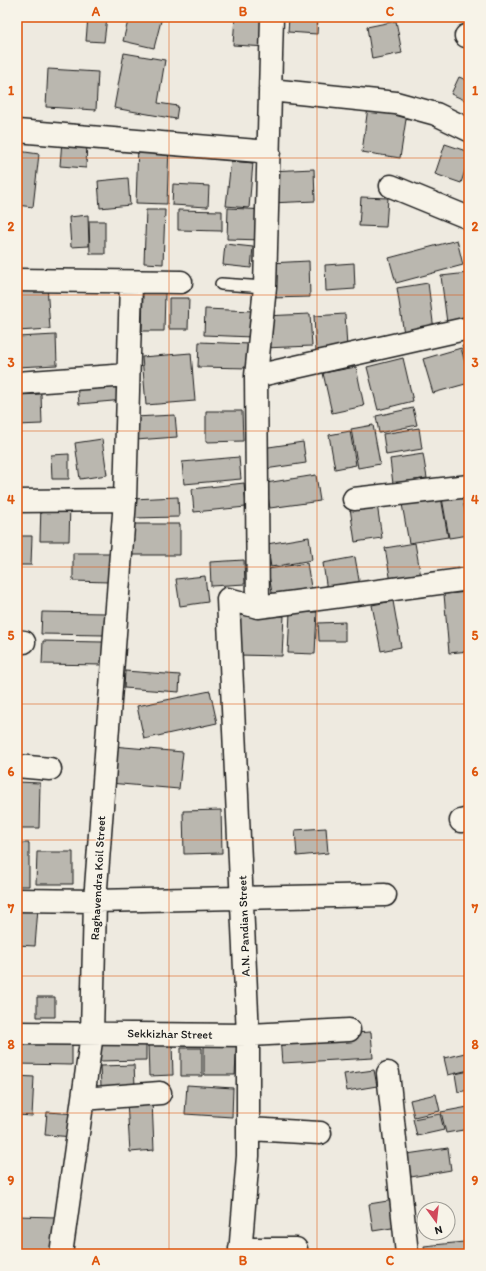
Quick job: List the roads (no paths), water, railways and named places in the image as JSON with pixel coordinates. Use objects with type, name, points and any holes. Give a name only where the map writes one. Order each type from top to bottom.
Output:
[{"type":"street","points":[[272,17],[265,286],[256,376],[258,607],[469,579]]},
{"type":"street","points":[[270,90],[396,103],[436,114],[469,130]]},
{"type":"street","points":[[17,130],[269,152]]},
{"type":"street","points":[[391,186],[469,218]]},
{"type":"street","points":[[17,280],[181,282]]},
{"type":"street","name":"Raghavendra Koil Street","points":[[61,1254],[92,1034],[95,901],[125,500],[131,282]]},
{"type":"street","points":[[256,376],[469,328]]},
{"type":"street","points":[[17,383],[128,375]]},
{"type":"street","points":[[354,499],[469,486]]},
{"type":"street","points":[[17,501],[125,500]]},
{"type":"street","name":"A.N. Pandian Street","points":[[240,1252],[248,1156],[248,1035],[228,599],[258,607]]},
{"type":"street","points":[[17,766],[50,769]]},
{"type":"street","points":[[17,900],[95,901],[385,895]]},
{"type":"street","name":"Sekkizhar Street","points":[[17,1033],[248,1035],[349,1030]]},
{"type":"street","points":[[388,1073],[407,1254]]},
{"type":"street","points":[[83,1099],[160,1093]]},
{"type":"street","points":[[248,1129],[320,1133]]},
{"type":"street","points":[[240,1252],[296,1249]]},
{"type":"lane","points":[[221,284],[265,286]]}]
